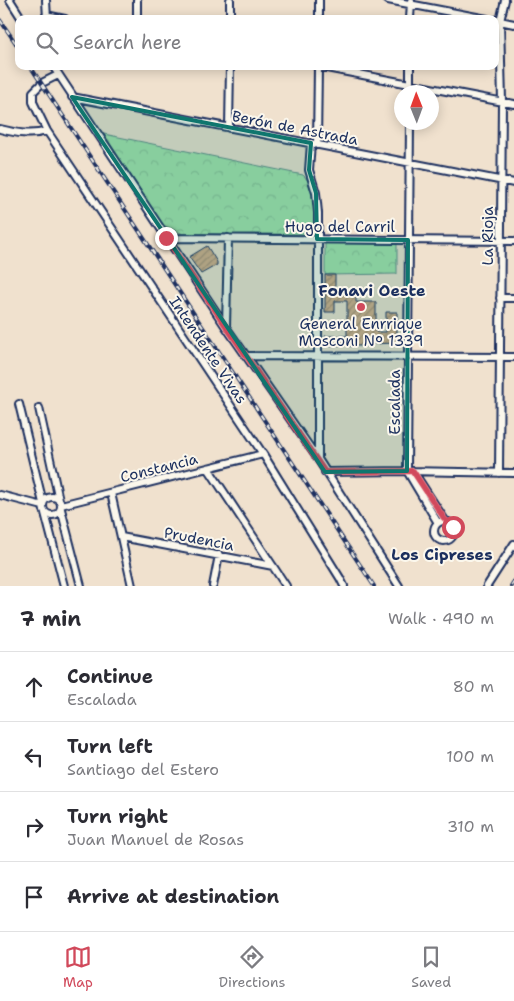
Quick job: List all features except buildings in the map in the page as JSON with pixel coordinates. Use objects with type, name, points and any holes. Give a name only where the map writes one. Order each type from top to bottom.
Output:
[{"type":"street","points":[[10,0],[19,15]]},
{"type":"street","points":[[46,0],[47,15]]},
{"type":"street","points":[[136,15],[137,0]]},
{"type":"street","points":[[230,0],[230,15]]},
{"type":"street","points":[[319,0],[319,15]]},
{"type":"street","points":[[388,0],[411,2],[469,15]]},
{"type":"street","name":"La Rioja","points":[[499,18],[505,0]]},
{"type":"street","points":[[410,15],[411,2]]},
{"type":"street","points":[[499,21],[514,24]]},
{"type":"street","name":"La Rioja","points":[[499,41],[502,101],[499,472]]},
{"type":"street","points":[[55,70],[226,328],[318,459],[398,586]]},
{"type":"street","points":[[229,128],[230,70]]},
{"type":"street","points":[[318,70],[314,144],[309,170],[316,193],[318,459]]},
{"type":"street","points":[[338,70],[514,104]]},
{"type":"street","points":[[410,70],[410,84]]},
{"type":"street","points":[[0,130],[24,134],[37,134],[47,131],[33,102],[33,92],[42,83],[58,75]]},
{"type":"street","name":"Berón de Astrada","points":[[72,97],[514,183]]},
{"type":"street","name":"Escalada","points":[[410,130],[407,357],[410,471]]},
{"type":"street","name":"Intendente Vivas","points":[[47,131],[263,454],[344,586]]},
{"type":"street","name":"Hugo del Carril","points":[[166,238],[514,240]]},
{"type":"street","points":[[226,328],[228,238]]},
{"type":"street","points":[[500,298],[514,298]]},
{"type":"street","points":[[246,356],[514,357]]},
{"type":"street","points":[[19,404],[64,586]]},
{"type":"street","points":[[39,408],[60,505],[81,586]]},
{"type":"street","name":"Constancia","points":[[60,505],[263,454]]},
{"type":"street","points":[[208,468],[286,586]]},
{"type":"street","points":[[410,471],[446,522],[453,527],[452,538],[444,541],[438,540],[434,530],[438,523]]},
{"type":"street","points":[[410,471],[438,523]]},
{"type":"street","points":[[325,472],[514,473]]},
{"type":"street","points":[[111,493],[132,586]]},
{"type":"street","points":[[0,494],[43,504]]},
{"type":"street","points":[[43,504],[50,497],[60,505]]},
{"type":"street","points":[[45,513],[54,515],[60,505]]},
{"type":"street","points":[[438,523],[446,522]]},
{"type":"street","name":"Prudencia","points":[[120,537],[273,566]]},
{"type":"street","points":[[486,586],[514,544]]},
{"type":"street","points":[[213,586],[219,556]]},
{"type":"highlighted area","points":[[72,97],[311,143],[309,170],[316,193],[317,239],[408,240],[407,471],[325,472]]},
{"type":"green space","points":[[104,134],[303,175],[311,185],[315,203],[315,216],[311,234],[183,234],[163,225]]},
{"type":"green space","points":[[325,243],[397,243],[397,274],[325,275]]},
{"type":"railway","points":[[0,20],[15,42]]},
{"type":"railway","points":[[33,70],[374,586]]},
{"type":"railway","points":[[511,586],[514,581]]},
{"type":"place","name":"General Enrrique Mosconi Nº 1339","points":[[361,307]]},
{"type":"district","name":"Fonavi Oeste","points":[[372,290]]},
{"type":"district","name":"Los Cipreses","points":[[442,554]]},
{"type":"route","points":[[166,238],[226,328],[318,459],[325,472],[413,471],[446,522],[453,527]]}]
